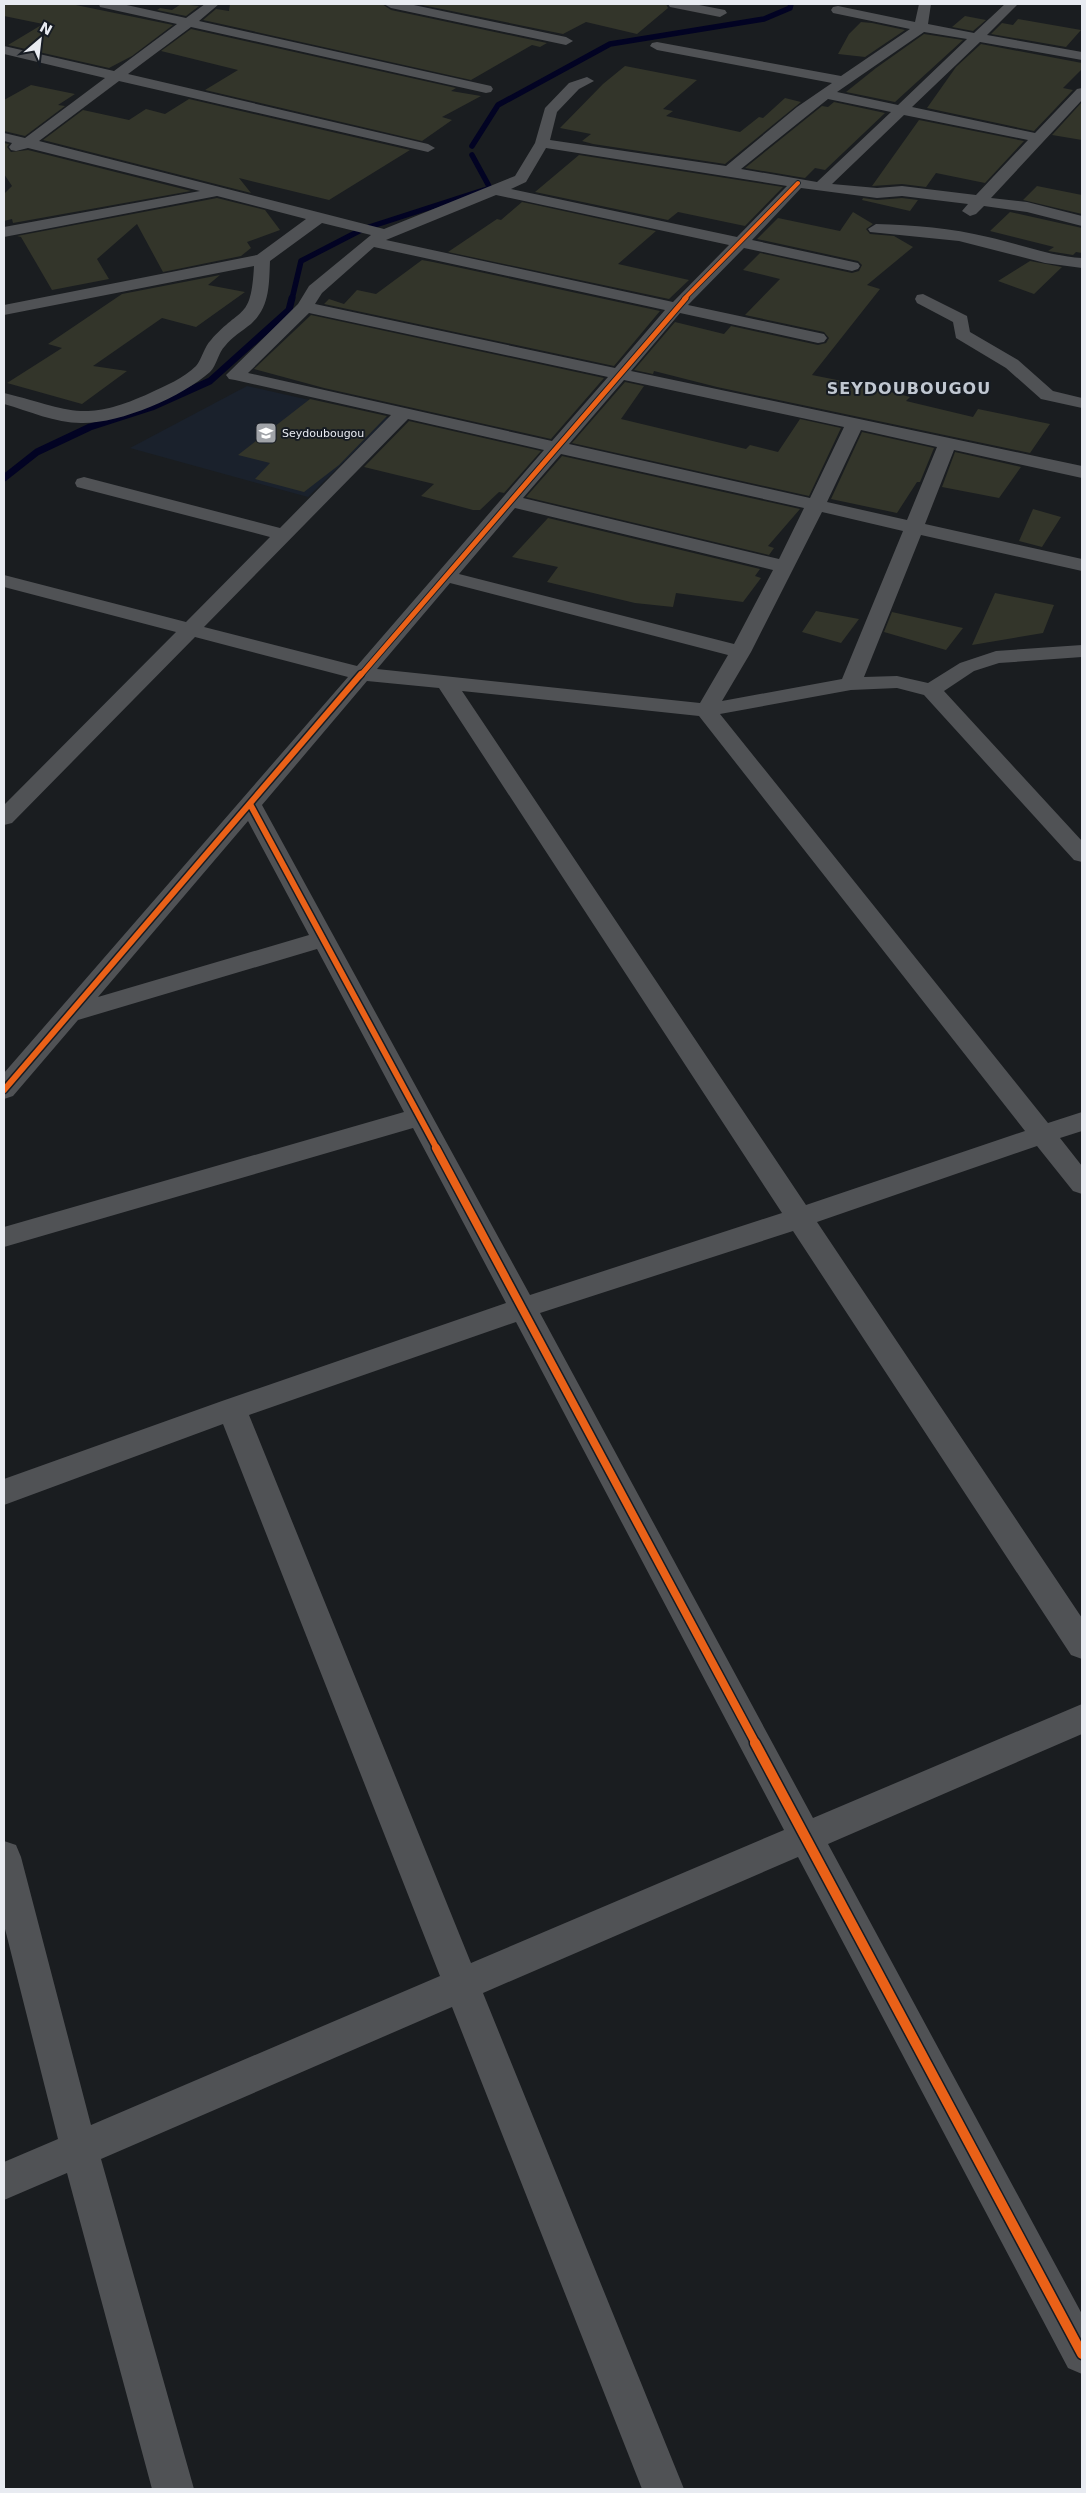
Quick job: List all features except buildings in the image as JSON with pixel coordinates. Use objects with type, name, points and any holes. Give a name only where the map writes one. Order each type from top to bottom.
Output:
[{"type":"street","points":[[105,4],[486,89]]},
{"type":"street","points":[[4,152],[27,143],[213,4]]},
{"type":"street","points":[[391,4],[566,41]]},
{"type":"street","points":[[675,4],[720,12]]},
{"type":"street","points":[[729,171],[802,110],[920,28],[925,4]]},
{"type":"street","points":[[820,187],[1012,4]]},
{"type":"street","points":[[838,10],[920,28],[1082,56]]},
{"type":"street","points":[[657,46],[844,81]]},
{"type":"street","points":[[4,50],[428,148]]},
{"type":"street","points":[[587,81],[574,86],[554,105],[548,114],[542,143],[521,179],[378,238],[315,290],[305,307],[235,375],[1082,565]]},
{"type":"street","points":[[948,234],[1082,92]]},
{"type":"street","points":[[825,94],[1039,138]]},
{"type":"street","points":[[4,137],[319,217],[378,238],[676,308],[818,338]]},
{"type":"street","points":[[542,143],[729,171],[820,187],[877,193],[902,191],[980,201],[1028,208],[1082,220]]},
{"type":"street","points":[[5,1086],[676,308],[798,183]]},
{"type":"street","points":[[496,190],[852,266]]},
{"type":"street","points":[[4,232],[220,192]]},
{"type":"street","points":[[4,310],[262,260],[319,217]]},
{"type":"street","points":[[876,229],[948,234],[986,241],[1038,256],[1082,263]]},
{"type":"street","points":[[4,398],[62,415],[83,418],[116,411],[174,389],[205,366],[209,352],[219,339],[251,313],[258,302],[262,260]]},
{"type":"street","points":[[923,299],[961,320],[962,334],[1012,364],[1047,395],[1082,403]]},
{"type":"street","points":[[305,307],[1082,472]]},
{"type":"street","points":[[4,818],[404,413]]},
{"type":"street","points":[[706,710],[742,652],[786,567],[855,424]]},
{"type":"street","points":[[851,684],[912,527],[948,443]]},
{"type":"street","points":[[84,483],[284,535]]},
{"type":"street","points":[[510,502],[786,567]]},
{"type":"street","points":[[445,576],[742,652]]},
{"type":"street","points":[[4,581],[362,674],[706,710],[851,684],[897,682],[931,690],[1082,855]]},
{"type":"street","points":[[931,690],[967,668],[996,657],[1082,651]]},
{"type":"street","points":[[446,683],[1082,1645]]},
{"type":"street","points":[[706,710],[1082,1184]]},
{"type":"street","points":[[250,804],[523,1308],[1082,2354]]},
{"type":"street","points":[[69,1014],[323,939]]},
{"type":"street","points":[[4,1237],[420,1117]]},
{"type":"street","points":[[4,1492],[232,1409],[523,1308],[800,1218],[1082,1120]]},
{"type":"street","points":[[232,1409],[663,2489]]},
{"type":"street","points":[[4,2181],[1082,1719]]},
{"type":"street","points":[[4,1857],[79,2149],[173,2489]]},
{"type":"shaded area","name":"Seydoubougou","points":[[247,386],[389,418],[308,497],[130,448]]},
{"type":"waterway","points":[[472,146],[498,105],[610,44],[764,19],[790,8],[791,4]]},
{"type":"waterway","points":[[292,299],[301,261],[363,229],[490,188],[472,155]]},
{"type":"waterway","points":[[4,478],[37,452],[90,427],[152,407],[210,381],[289,310],[292,298]]},
{"type":"cycle path","points":[[4,1090],[676,308],[798,183]]},
{"type":"cycle path","points":[[250,804],[523,1308],[1082,2354]]},
{"type":"place","name":"Seydoubougou","points":[[266,433]]},
{"type":"district","name":"SEYDOUBOUGOU","points":[[909,388]]}]
